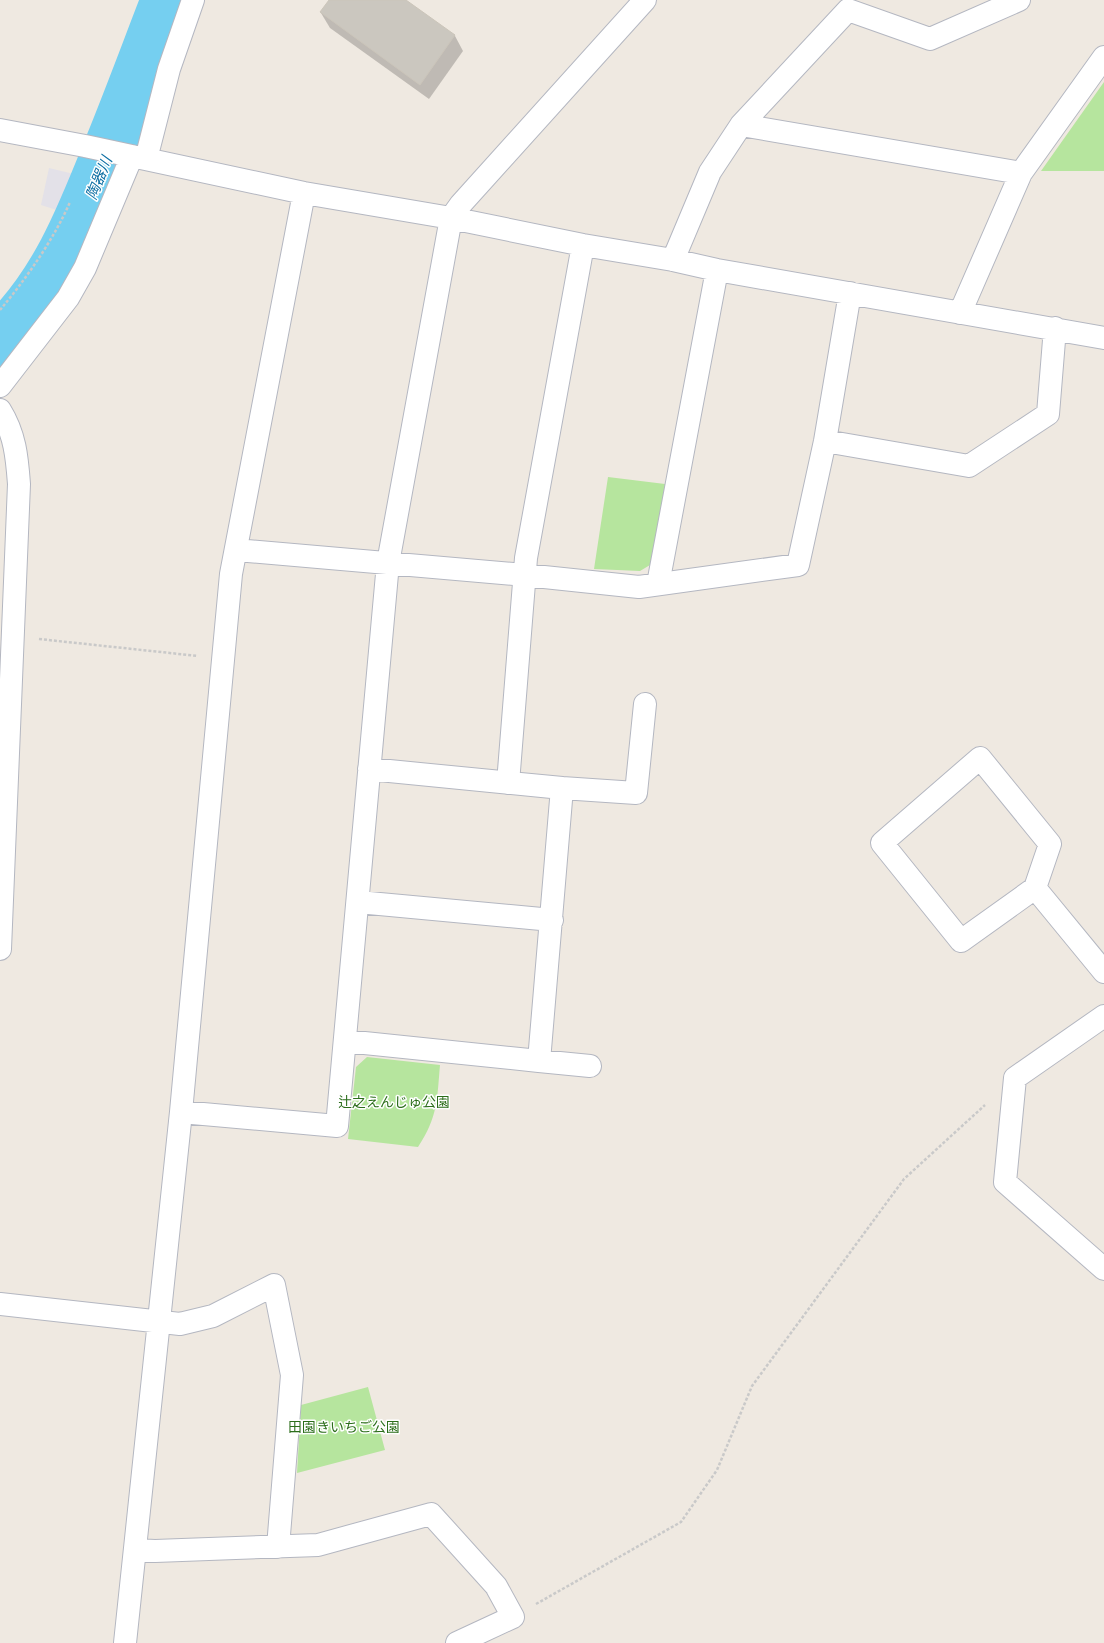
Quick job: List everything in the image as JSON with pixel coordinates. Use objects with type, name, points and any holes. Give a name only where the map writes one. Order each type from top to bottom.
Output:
[{"type":"street","points":[[0,386],[68,298],[86,268],[169,69],[193,0]]},
{"type":"street","points":[[181,1112],[337,1126],[388,563],[451,218],[461,204],[645,0]]},
{"type":"street","points":[[673,260],[710,172],[741,124],[848,10],[930,39],[1019,0]]},
{"type":"street","points":[[960,313],[1021,173],[1104,57]]},
{"type":"street","points":[[741,124],[1021,173]]},
{"type":"street","points":[[0,130],[134,156],[304,193],[451,218],[582,245],[673,260],[717,270],[960,313],[1055,328],[1104,338]]},
{"type":"street","points":[[125,1643],[181,1112],[231,582],[304,193]]},
{"type":"street","points":[[508,783],[526,558],[582,245]]},
{"type":"street","points":[[658,584],[717,270]]},
{"type":"street","points":[[236,550],[524,575],[639,587],[798,565],[825,441],[850,293]]},
{"type":"street","points":[[825,441],[969,466],[1048,414],[1055,328]]},
{"type":"street","points":[[0,410],[4,416],[16,448],[19,484],[12,637],[5,664],[0,949]]},
{"type":"street","points":[[369,769],[562,788],[636,793],[645,704]]},
{"type":"street","points":[[980,758],[1050,844],[1035,888],[961,941],[882,843],[980,758]]},
{"type":"street","points":[[539,1060],[562,788]]},
{"type":"street","points":[[1035,888],[1104,972]]},
{"type":"street","points":[[358,902],[552,920]]},
{"type":"street","points":[[1104,1016],[1015,1078],[1005,1182],[1104,1269]]},
{"type":"street","points":[[345,1041],[590,1066]]},
{"type":"street","points":[[0,1304],[180,1324],[213,1316],[274,1285],[292,1375],[278,1547]]},
{"type":"street","points":[[135,1550],[155,1551],[318,1545],[431,1514],[496,1586],[513,1617],[457,1643]]},
{"type":"path","points":[[0,310],[29,274],[70,202]]},
{"type":"path","points":[[12,637],[202,656]]},
{"type":"path","points":[[513,1617],[681,1522],[717,1470],[752,1386],[904,1179],[1015,1078]]},
{"type":"shaded area","points":[[49,168],[78,175],[63,212],[41,205]]},
{"type":"green space","points":[[1104,82],[1104,171],[1041,171]]},
{"type":"green space","points":[[608,477],[665,484],[655,562],[640,571],[594,569]]},
{"type":"green space","name":"辻之えんじゅ公園","points":[[367,1057],[440,1065],[437,1098],[433,1117],[425,1136],[418,1147],[348,1139],[356,1067]]},
{"type":"green space","name":"田園きいちご公園","points":[[368,1387],[385,1450],[297,1473],[301,1405]]},
{"type":"building","points":[[329,0],[406,0],[455,35],[420,85],[320,12]]},
{"type":"waterway","name":"陶器川","points":[[0,339],[20,319],[53,274],[79,224],[101,173],[168,0]]}]
